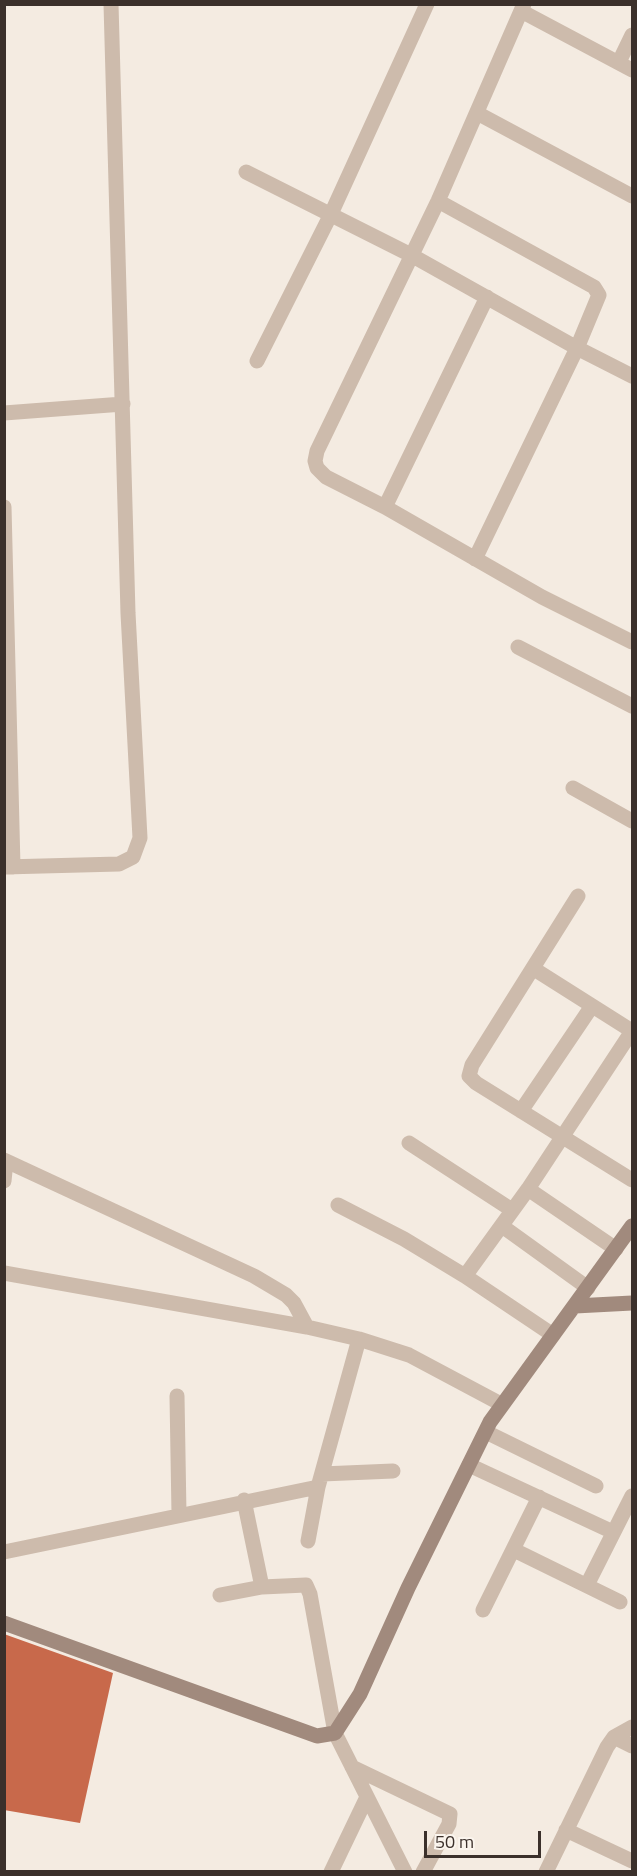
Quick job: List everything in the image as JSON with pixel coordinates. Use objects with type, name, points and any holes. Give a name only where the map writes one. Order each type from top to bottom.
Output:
[{"type":"street","points":[[4,507],[9,867],[119,864],[133,857],[140,838],[128,613],[111,4]]},
{"type":"street","points":[[257,362],[331,214],[427,4]]},
{"type":"street","points":[[633,70],[522,8],[438,201],[317,451],[315,461],[317,468],[326,477],[385,507],[542,597],[633,642]]},
{"type":"street","points":[[619,62],[633,35]]},
{"type":"street","points":[[477,113],[633,196]]},
{"type":"street","points":[[246,172],[411,255],[577,348],[633,376]]},
{"type":"street","points":[[438,201],[594,287],[598,295],[577,348],[475,559]]},
{"type":"street","points":[[385,507],[487,297]]},
{"type":"street","points":[[4,412],[123,404]]},
{"type":"street","points":[[518,647],[633,706]]},
{"type":"street","points":[[573,788],[633,821]]},
{"type":"street","points":[[578,896],[469,1071],[469,1076],[476,1083],[633,1180]]},
{"type":"street","points":[[465,1276],[528,1189],[632,1031],[534,969]]},
{"type":"street","points":[[521,1111],[592,1006]]},
{"type":"street","points":[[410,1143],[512,1210]]},
{"type":"street","points":[[4,1181],[5,1160],[254,1276],[286,1295],[294,1303],[307,1327]]},
{"type":"street","points":[[528,1189],[615,1249]]},
{"type":"street","points":[[339,1204],[465,1276],[553,1335]]},
{"type":"street","points":[[502,1226],[588,1288]]},
{"type":"street","points":[[4,1623],[317,1736],[335,1733],[360,1694],[469,1465],[501,1404],[633,1226]]},
{"type":"street","points":[[4,1273],[307,1327],[359,1339],[409,1355],[501,1404]]},
{"type":"street","points":[[575,1306],[633,1303]]},
{"type":"street","points":[[308,1541],[320,1480],[359,1339]]},
{"type":"street","points":[[177,1396],[179,1514]]},
{"type":"street","points":[[486,1432],[596,1486]]},
{"type":"street","points":[[469,1465],[614,1532]]},
{"type":"street","points":[[4,1552],[244,1500],[320,1480],[393,1471]]},
{"type":"street","points":[[587,1585],[633,1496]]},
{"type":"street","points":[[483,1610],[539,1497]]},
{"type":"street","points":[[244,1500],[262,1587]]},
{"type":"street","points":[[513,1550],[620,1602]]},
{"type":"street","points":[[220,1596],[262,1587],[300,1584],[308,1588],[335,1733],[405,1872]]},
{"type":"street","points":[[546,1872],[614,1737],[633,1727]]},
{"type":"street","points":[[614,1737],[633,1746]]},
{"type":"street","points":[[352,1767],[450,1814],[449,1824],[423,1872]]},
{"type":"street","points":[[331,1872],[367,1797]]},
{"type":"street","points":[[566,1830],[633,1861]]},
{"type":"building","points":[[4,1634],[113,1673],[80,1823],[4,1810]]}]
